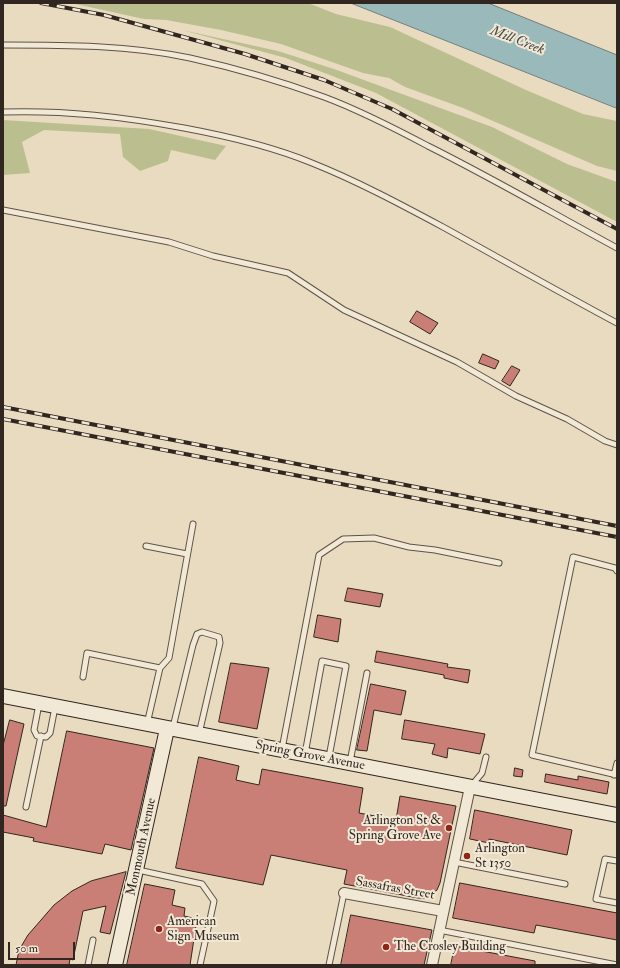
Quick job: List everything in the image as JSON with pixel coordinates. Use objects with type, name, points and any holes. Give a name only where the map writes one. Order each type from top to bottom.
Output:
[{"type":"main road","name":"Spring Grove Avenue","points":[[3,696],[617,815]]},
{"type":"main road","name":"Monmouth Avenue","points":[[115,965],[170,729]]},
{"type":"street","points":[[432,965],[470,787]]},
{"type":"street","name":"Sassafras Street","points":[[344,893],[443,911]]},
{"type":"lane","points":[[3,45],[71,45],[126,48],[189,58],[263,77],[325,97],[396,129],[617,248]]},
{"type":"lane","points":[[3,112],[47,111],[95,114],[147,121],[214,133],[270,148],[370,188],[617,323]]},
{"type":"lane","points":[[3,210],[169,242],[213,256],[288,273],[344,310],[457,362],[516,396],[567,419],[605,441],[617,445]]},
{"type":"lane","points":[[147,725],[160,668],[169,658],[193,524]]},
{"type":"lane","points":[[282,750],[319,555],[322,552],[343,539],[374,538],[410,547],[436,550],[500,563]]},
{"type":"lane","points":[[146,546],[188,554]]},
{"type":"lane","points":[[617,571],[615,568],[573,557],[532,755],[616,775],[617,763]]},
{"type":"lane","points":[[170,729],[193,646],[197,634],[202,632],[219,637],[220,643],[199,735]]},
{"type":"lane","points":[[83,677],[87,653],[160,668]]},
{"type":"lane","points":[[304,755],[322,661],[346,666],[329,759]]},
{"type":"lane","points":[[350,763],[367,673]]},
{"type":"lane","points":[[39,703],[34,730],[36,736],[46,737],[50,733],[55,706]]},
{"type":"lane","points":[[26,807],[41,736]]},
{"type":"lane","points":[[470,787],[482,772],[486,757]]},
{"type":"lane","points":[[617,861],[604,859],[596,899],[617,903]]},
{"type":"lane","points":[[454,862],[565,884]]},
{"type":"lane","points":[[137,870],[202,884],[214,901],[200,965]]},
{"type":"lane","name":"Sassafras Street","points":[[329,965],[344,893]]},
{"type":"lane","points":[[439,930],[617,965]]},
{"type":"lane","points":[[88,965],[93,940]]},
{"type":"green space","points":[[71,3],[308,3],[336,14],[390,27],[526,90],[583,114],[617,121],[617,171],[597,166],[463,108],[405,87],[389,78],[363,73],[281,44],[221,30],[166,20],[144,19]]},
{"type":"green space","points":[[182,30],[278,51],[334,69],[492,127],[567,164],[617,182],[617,222],[376,93],[286,58]]},
{"type":"green space","points":[[3,120],[149,129],[226,146],[215,160],[171,150],[168,161],[140,171],[123,157],[120,134],[44,130],[22,142],[30,173],[3,175]]},
{"type":"water","name":"Mill Creek","points":[[351,3],[488,3],[617,55],[617,108]]},
{"type":"building","points":[[417,311],[438,323],[430,334],[410,322]]},
{"type":"building","points":[[483,354],[499,361],[495,369],[479,363]]},
{"type":"building","points":[[512,366],[520,370],[510,386],[502,381]]},
{"type":"building","points":[[348,588],[383,594],[380,607],[345,601]]},
{"type":"building","points":[[318,615],[341,619],[338,642],[314,637]]},
{"type":"building","points":[[377,651],[448,664],[447,667],[470,670],[468,683],[444,678],[444,675],[375,662]]},
{"type":"building","points":[[231,663],[269,668],[257,729],[219,722]]},
{"type":"building","points":[[371,684],[406,691],[401,715],[374,710],[367,751],[357,750]]},
{"type":"building","points":[[10,720],[24,724],[6,806],[3,806],[3,746]]},
{"type":"building","points":[[405,720],[485,734],[480,754],[448,748],[447,758],[432,754],[435,744],[402,739]]},
{"type":"building","points":[[67,731],[154,748],[131,850],[105,844],[102,854],[33,841],[34,838],[3,832],[3,815],[46,827]]},
{"type":"building","points":[[199,757],[239,766],[236,780],[259,785],[262,769],[363,788],[359,813],[396,820],[400,796],[456,806],[440,883],[437,890],[426,898],[418,898],[344,884],[347,870],[271,855],[263,885],[176,868]]},
{"type":"building","points":[[515,768],[523,770],[522,777],[514,776]]},
{"type":"building","points":[[546,774],[578,780],[578,776],[609,782],[607,794],[545,782]]},
{"type":"building","points":[[475,810],[572,830],[567,855],[489,839],[489,843],[470,839]]},
{"type":"building","points":[[126,872],[110,934],[100,932],[106,906],[83,911],[73,960],[70,959],[69,965],[16,965],[19,950],[28,935],[54,905],[72,891],[91,881]]},
{"type":"building","points":[[460,883],[617,913],[617,940],[536,925],[534,933],[453,918]]},
{"type":"building","points":[[145,884],[175,890],[172,905],[185,908],[184,916],[197,919],[190,965],[127,965]]},
{"type":"building","name":"The Crosley Building","points":[[351,915],[432,930],[424,965],[341,965]]},
{"type":"building","points":[[455,946],[535,961],[535,965],[451,965]]},
{"type":"railway","points":[[41,3],[104,15],[245,54],[324,80],[392,109],[617,229]]},
{"type":"railway","points":[[3,407],[617,526]]},
{"type":"railway","points":[[3,419],[617,537]]},
{"type":"place","name":"Arlington St & Spring Grove Ave","points":[[449,828]]},
{"type":"place","name":"Arlington St 1350","points":[[467,856]]},
{"type":"place","name":"American Sign Museum","points":[[159,929]]},
{"type":"place","name":"The Crosley Building","points":[[386,947]]}]
